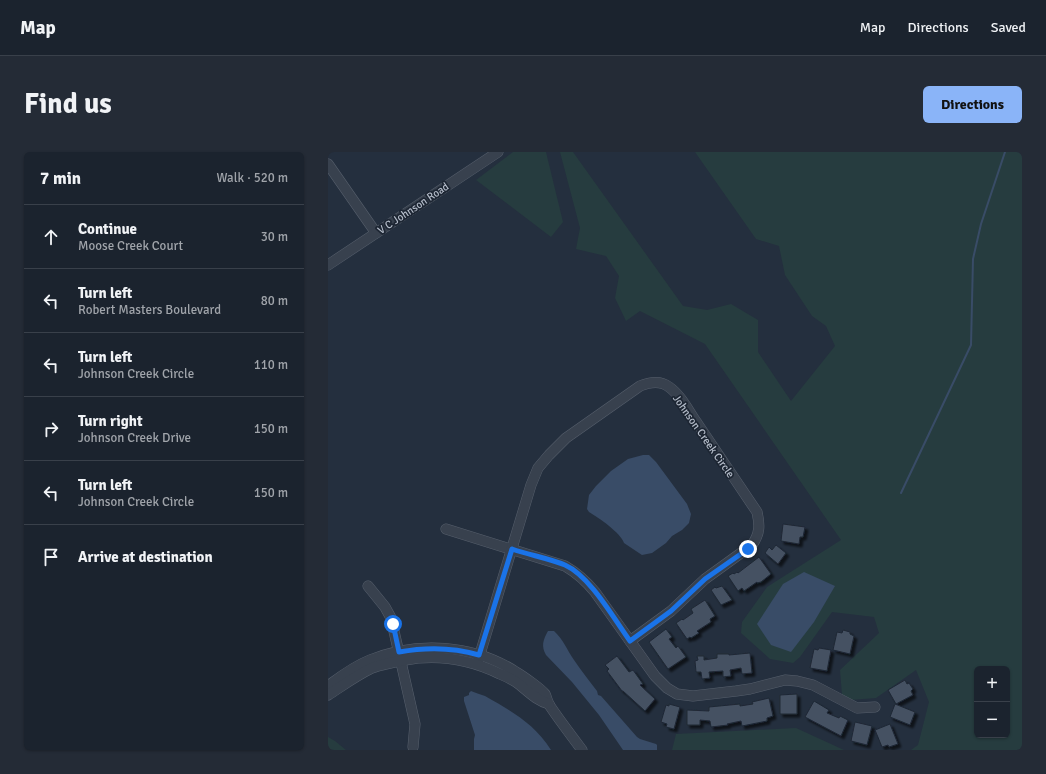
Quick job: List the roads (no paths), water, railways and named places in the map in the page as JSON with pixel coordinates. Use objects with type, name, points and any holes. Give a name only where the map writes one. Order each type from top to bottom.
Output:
[{"type":"street","name":"V C Johnson Road","points":[[328,265],[498,152]]},
{"type":"street","points":[[328,164],[376,233]]},
{"type":"street","name":"Johnson Creek Circle","points":[[478,659],[531,485],[538,468],[566,438],[640,386],[657,382],[669,386],[678,396],[757,512],[764,531],[752,545],[705,579],[671,611],[630,641]]},
{"type":"street","points":[[446,529],[565,566],[574,571],[588,583],[655,676],[667,688],[677,694],[693,696],[750,690],[785,680],[813,685],[856,708],[875,707]]},
{"type":"street","points":[[368,586],[385,607],[391,618],[415,724],[413,747]]},
{"type":"street","points":[[329,690],[372,668],[400,656],[430,648],[458,649],[478,659],[507,665],[521,674],[545,694],[549,704],[582,750]]},
{"type":"water","points":[[649,455],[656,462],[687,504],[691,514],[689,523],[682,530],[672,536],[666,543],[652,553],[642,555],[624,543],[614,530],[587,509],[589,495],[611,471],[628,459]]},
{"type":"water","points":[[804,572],[835,586],[814,622],[791,652],[771,645],[757,624],[783,584]]},
{"type":"water","points":[[548,631],[554,631],[560,638],[585,676],[597,691],[598,695],[601,696],[637,737],[656,744],[657,750],[623,750],[599,715],[572,682],[546,655],[543,643]]},
{"type":"water","points":[[471,691],[485,696],[521,718],[537,732],[551,750],[474,750],[475,735],[464,701],[464,697],[469,695]]},
{"type":"waterway","points":[[901,493],[971,345],[973,259],[981,224],[1005,152]]}]
